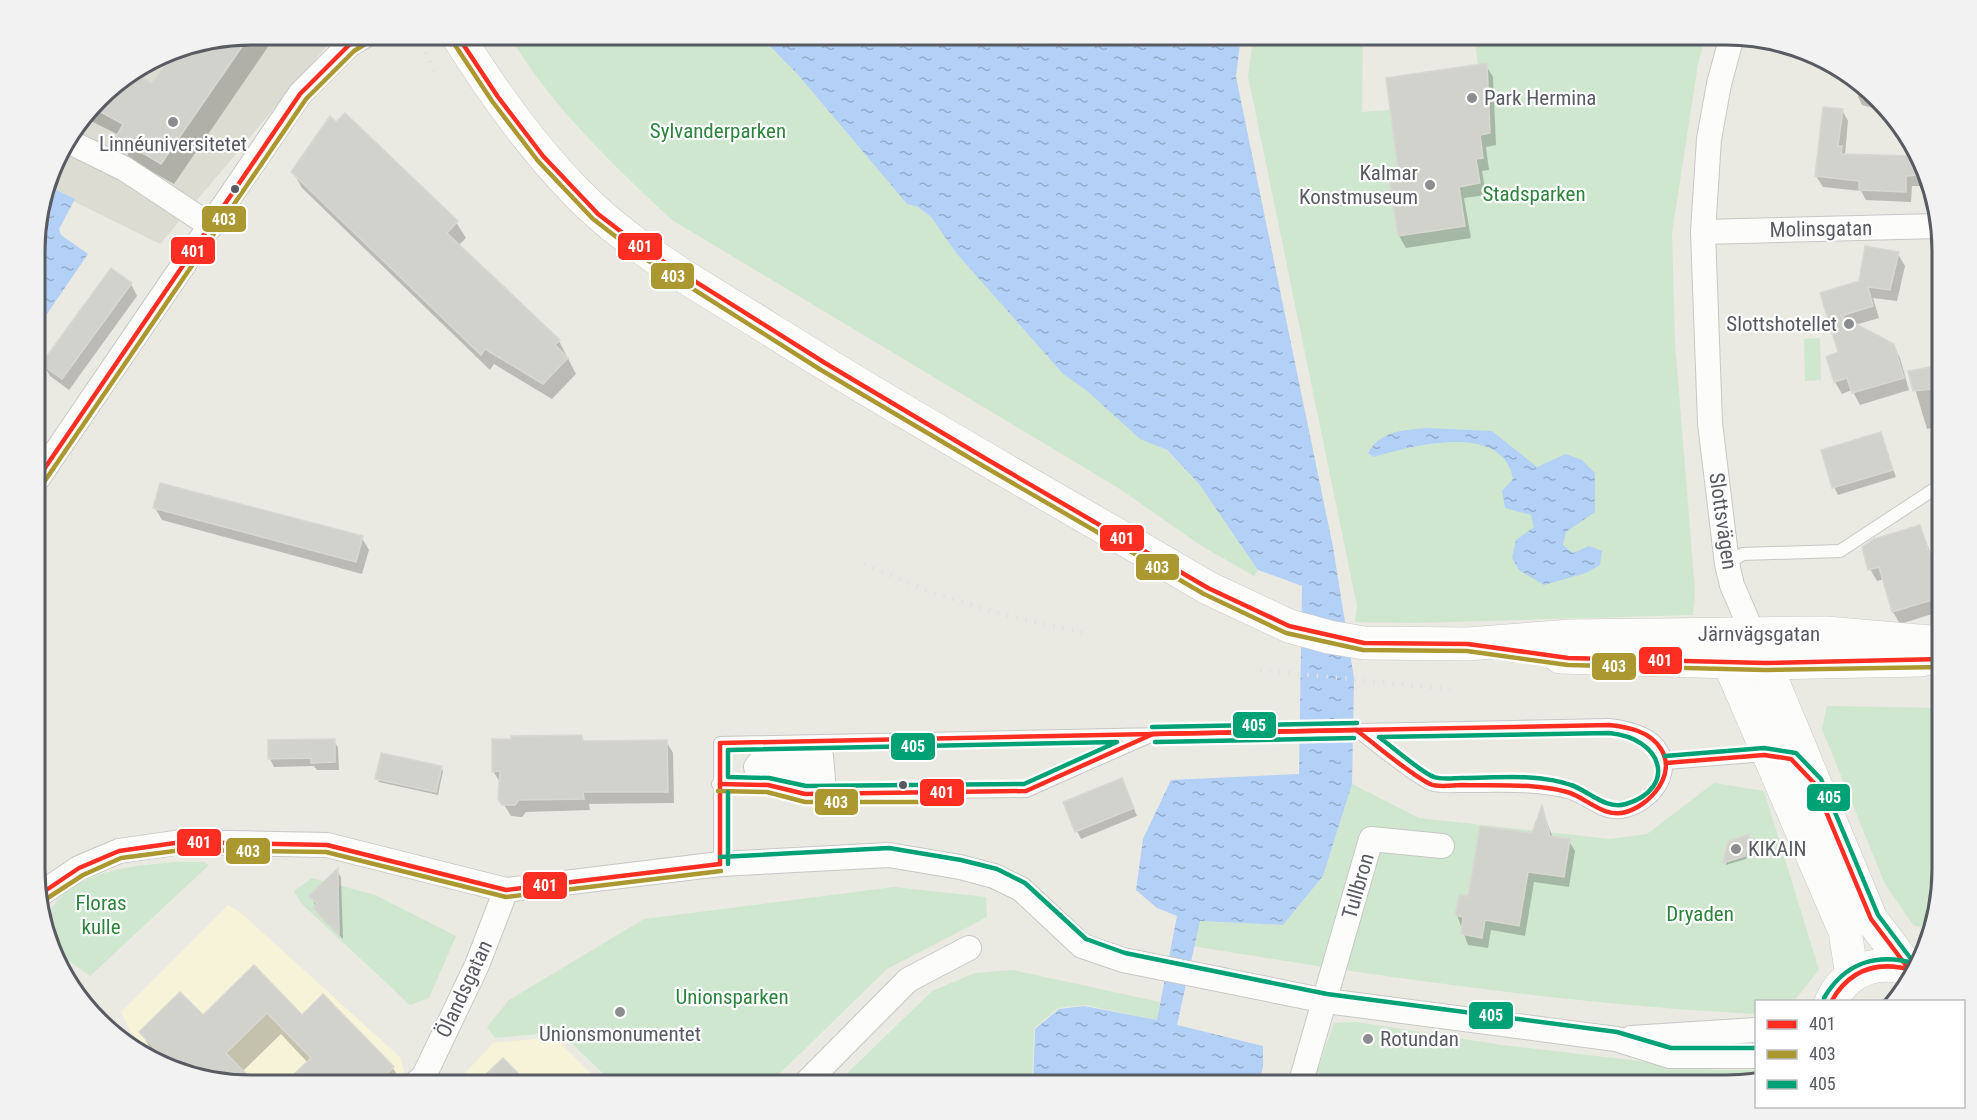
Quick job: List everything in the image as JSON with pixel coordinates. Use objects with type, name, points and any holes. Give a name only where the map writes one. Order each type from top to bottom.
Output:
[{"type":"main road","name":"Järnvägsgatan","points":[[464,45],[526,137],[579,195],[642,249],[844,376],[1208,588],[1289,626],[1329,637],[1364,643],[1468,644],[1568,658],[1722,648],[1932,658]]},
{"type":"main road","name":"Järnvägsgatan","points":[[1759,649],[1826,633],[1932,642]]},
{"type":"main road","points":[[1722,648],[1771,756],[1845,931],[1851,976]]},
{"type":"main road","name":"Slottsvägen","points":[[1759,649],[1871,919],[1908,965]]},
{"type":"main road","points":[[1832,1000],[1836,990],[1857,971],[1879,964],[1906,969]]},
{"type":"street","points":[[45,468],[300,94],[349,45]]},
{"type":"street","name":"Slottsvägen","points":[[1729,45],[1719,84],[1709,139],[1703,232],[1710,423],[1727,564],[1732,585],[1759,649]]},
{"type":"street","points":[[75,145],[125,169],[211,226]]},
{"type":"street","name":"Molinsgatan","points":[[1703,232],[1930,226]]},
{"type":"street","name":"Tullbron","points":[[1326,1001],[1371,839],[1442,846]]},
{"type":"street","points":[[47,890],[79,868],[119,851],[182,842],[327,845],[506,890],[720,864],[890,855],[960,867],[994,876],[1021,889],[1082,946],[1154,966],[1326,1001],[1616,1039],[1670,1056],[1755,1056]]},
{"type":"street","name":"Ölandsgatan","points":[[425,1075],[477,965],[506,890]]},
{"type":"street","points":[[814,1075],[908,980],[969,948]]},
{"type":"street","points":[[1303,1075],[1326,1001]]},
{"type":"street","points":[[1616,1039],[1755,1029]]},
{"type":"lane","points":[[1727,564],[1743,554],[1840,551],[1932,491]]},
{"type":"lane","points":[[720,864],[718,784],[720,742],[1609,725],[1630,727],[1649,738],[1661,749],[1666,763],[1661,786],[1645,804],[1624,813],[1596,808],[1569,792],[1529,786],[1432,785],[1356,730]]},
{"type":"lane","points":[[718,784],[768,785],[805,794],[1026,791],[1154,734]]},
{"type":"lane","points":[[1666,763],[1771,756],[1791,759],[1814,783]]},
{"type":"shaded area","name":"Linnéuniversitetet","points":[[238,45],[328,45],[160,244],[54,191],[73,148],[96,115],[115,96],[148,73],[198,52]]},
{"type":"shaded area","points":[[228,905],[240,912],[401,1058],[404,1072],[401,1075],[251,1075],[198,1068],[172,1059],[136,1039],[121,1012]]},
{"type":"shaded area","points":[[554,1037],[593,1075],[463,1075],[493,1043]]},
{"type":"green space","name":"Sylvanderparken","points":[[515,45],[769,45],[799,76],[907,204],[918,207],[931,217],[957,254],[1063,374],[1086,390],[1140,438],[1166,450],[1199,484],[1258,570],[1254,576],[1200,545],[1120,489],[672,220],[583,133],[525,61]]},
{"type":"green space","name":"Stadsparken","points":[[1253,45],[1363,45],[1362,112],[1390,110],[1478,64],[1475,45],[1703,45],[1698,64],[1672,233],[1675,343],[1695,591],[1693,615],[1414,623],[1355,622],[1357,606],[1248,76]]},
{"type":"green space","points":[[1820,338],[1821,380],[1805,381],[1804,339]]},
{"type":"green space","points":[[1827,706],[1932,708],[1932,882],[1923,927],[1914,926],[1885,884],[1822,729]]},
{"type":"green space","name":"Dryaden","points":[[1714,783],[1764,791],[1819,970],[1795,1000],[1755,1000],[1755,1014],[1615,1004],[1474,988],[1193,946],[1199,921],[1283,925],[1323,876],[1352,784],[1419,818],[1610,839],[1647,834]]},
{"type":"green space","name":"Floras kulle","points":[[173,862],[204,862],[209,865],[90,976],[66,959],[50,912],[68,891],[83,881],[100,874],[136,866]]},
{"type":"green space","points":[[312,878],[375,895],[456,936],[429,998],[410,1005],[302,904],[294,891]]},
{"type":"green space","name":"Unionsparken","points":[[894,887],[986,897],[987,917],[887,969],[778,1075],[605,1075],[560,1032],[495,1038],[487,1027],[509,1000],[644,919]]},
{"type":"green space","points":[[1013,970],[1160,1002],[1157,1020],[1085,1005],[1058,1008],[1034,1028],[1032,1075],[845,1075],[932,991],[975,973]]},
{"type":"green space","points":[[1357,1022],[1502,1045],[1716,1070],[1755,1070],[1755,1073],[1739,1075],[1324,1075],[1317,1072],[1334,1023]]},
{"type":"water","points":[[769,45],[1240,45],[1236,77],[1333,547],[1354,678],[1352,784],[1323,876],[1283,925],[1200,921],[1177,1025],[1263,1046],[1261,1075],[1033,1075],[1035,1029],[1059,1009],[1084,1006],[1157,1020],[1177,916],[1157,908],[1136,890],[1143,839],[1171,780],[1299,774],[1302,586],[1258,570],[1199,484],[1167,450],[1140,439],[1086,390],[1063,374],[957,254],[931,217],[918,207],[907,204],[799,76]]},
{"type":"water","points":[[55,189],[75,199],[59,229],[61,235],[88,254],[45,317],[47,224]]},
{"type":"water","points":[[1427,428],[1492,431],[1537,467],[1566,454],[1582,460],[1595,473],[1595,512],[1566,532],[1563,545],[1573,553],[1589,546],[1602,551],[1600,565],[1586,573],[1544,585],[1519,570],[1512,558],[1516,540],[1534,527],[1531,515],[1505,508],[1502,491],[1513,479],[1506,461],[1492,450],[1475,444],[1454,442],[1410,448],[1374,457],[1368,453],[1379,440],[1393,433]]},
{"type":"building","points":[[243,45],[161,164],[116,137],[123,124],[100,111],[115,96],[142,77],[152,83],[165,65],[172,61],[211,49]]},
{"type":"building","points":[[1487,63],[1490,133],[1480,135],[1483,158],[1476,159],[1480,183],[1459,187],[1465,226],[1398,236],[1388,171],[1398,169],[1386,78]]},
{"type":"building","points":[[1823,107],[1843,109],[1838,146],[1842,146],[1841,154],[1908,156],[1916,173],[1906,176],[1906,192],[1859,190],[1859,181],[1815,176]]},
{"type":"building","points":[[345,113],[458,221],[447,233],[560,340],[555,345],[568,358],[543,384],[485,349],[481,355],[291,172],[330,116],[336,122]]},
{"type":"building","name":"Slottshotellet","points":[[1865,246],[1899,252],[1890,290],[1868,287],[1873,306],[1841,316],[1894,344],[1904,378],[1852,393],[1847,378],[1834,382],[1826,357],[1838,352],[1820,293],[1859,281]]},
{"type":"building","points":[[111,268],[132,283],[62,379],[45,367],[45,359]]},
{"type":"building","points":[[1932,367],[1932,389],[1913,391],[1908,371]]},
{"type":"building","points":[[1881,432],[1893,470],[1832,488],[1821,450]]},
{"type":"building","points":[[160,483],[363,536],[356,562],[153,508]]},
{"type":"building","points":[[1920,525],[1930,556],[1932,555],[1932,600],[1892,612],[1879,567],[1868,570],[1862,547],[1874,539]]},
{"type":"building","points":[[582,735],[583,741],[667,740],[668,792],[583,792],[584,799],[519,800],[515,805],[502,805],[498,799],[500,771],[492,772],[492,739],[512,739],[511,736]]},
{"type":"building","points":[[335,739],[335,762],[311,763],[311,758],[268,759],[268,740]]},
{"type":"building","points":[[381,753],[442,766],[436,792],[375,779]]},
{"type":"building","points":[[1122,778],[1134,808],[1075,832],[1063,802]]},
{"type":"building","points":[[1542,805],[1550,836],[1570,839],[1564,877],[1528,872],[1519,926],[1485,920],[1482,938],[1461,934],[1463,917],[1455,915],[1459,895],[1468,896],[1480,826],[1532,833]]},
{"type":"building","name":"KIKAIN","points":[[1750,834],[1745,856],[1723,863],[1728,841]]},
{"type":"building","points":[[338,868],[339,934],[313,908],[317,904],[309,896]]},
{"type":"building","points":[[254,965],[302,1015],[323,994],[394,1067],[386,1075],[293,1075],[311,1058],[267,1013],[226,1053],[247,1075],[198,1068],[172,1059],[159,1052],[139,1032],[180,992],[203,1015]]},
{"type":"building","points":[[503,1058],[520,1075],[485,1075]]},
{"type":"railway","points":[[422,45],[435,73]]},
{"type":"railway","points":[[864,564],[925,590],[993,612],[1088,634]]},
{"type":"railway","points":[[1260,670],[1450,689]]},
{"type":"transit line","name":"401","points":[[45,468],[300,94],[349,45]]},
{"type":"transit line","name":"403","points":[[45,481],[306,99],[354,51],[364,45]]},
{"type":"transit line","name":"403","points":[[455,45],[492,101],[538,161],[593,219],[641,256],[821,370],[985,467],[1204,594],[1286,633],[1363,650],[1467,651],[1568,665],[1765,670],[1932,667]]},
{"type":"transit line","name":"401","points":[[464,45],[498,97],[543,156],[598,214],[645,250],[825,363],[988,460],[1208,588],[1289,626],[1364,643],[1468,644],[1568,658],[1765,663],[1932,659]]},
{"type":"transit line","name":"405","points":[[1152,727],[1357,723]]},
{"type":"transit line","name":"401","points":[[1609,725],[1645,734],[1661,749],[1665,759],[1666,769],[1658,788],[1644,803],[1626,812],[1610,813],[1567,792],[1542,787],[1433,785],[1412,773],[1356,730],[1609,725]]},
{"type":"transit line","name":"401","points":[[1153,734],[1356,730]]},
{"type":"transit line","name":"401","points":[[1153,734],[1356,730]]},
{"type":"transit line","name":"405","points":[[1609,733],[1627,737],[1642,744],[1652,753],[1657,764],[1658,776],[1653,787],[1642,797],[1626,804],[1604,802],[1571,785],[1545,779],[1437,778],[1406,759],[1379,737],[1609,733]]},
{"type":"transit line","name":"401","points":[[720,784],[768,785],[805,794],[1026,791],[1153,734]]},
{"type":"transit line","name":"401","points":[[720,784],[720,743],[1153,734]]},
{"type":"transit line","name":"405","points":[[1155,742],[1354,738]]},
{"type":"transit line","name":"405","points":[[1117,742],[1024,784],[806,786],[769,778],[728,777],[728,750],[1117,742]]},
{"type":"transit line","name":"405","points":[[1665,756],[1764,748],[1796,753],[1821,779],[1878,915],[1911,959]]},
{"type":"transit line","name":"401","points":[[1666,763],[1764,755],[1791,759],[1814,783],[1871,919],[1907,966]]},
{"type":"transit line","name":"401","points":[[720,784],[720,864]]},
{"type":"transit line","name":"403","points":[[718,791],[767,792],[805,802],[956,802]]},
{"type":"transit line","name":"405","points":[[728,792],[728,864]]},
{"type":"transit line","name":"401","points":[[47,890],[79,868],[119,851],[182,842],[327,845],[506,890],[720,864]]},
{"type":"transit line","name":"405","points":[[720,857],[889,848],[961,860],[997,869],[1025,883],[1086,939],[1125,953],[1327,994],[1617,1032],[1671,1048],[1755,1048]]},
{"type":"transit line","name":"403","points":[[47,898],[83,875],[121,858],[182,850],[326,852],[506,897],[721,871]]},
{"type":"transit line","name":"405","points":[[1824,998],[1832,986],[1852,968],[1876,960],[1889,959],[1909,962]]},
{"type":"transit line","name":"401","points":[[1832,1000],[1847,981],[1856,974],[1878,967],[1906,969]]},
{"type":"place","name":"Park Hermina","points":[[1472,98]]},
{"type":"place","name":"Linnéuniversitetet","points":[[173,122]]},
{"type":"place","name":"Kalmar Konstmuseum","points":[[1430,185]]},
{"type":"place","name":"Slottshotellet","points":[[1849,324]]},
{"type":"place","name":"KIKAIN","points":[[1736,849]]},
{"type":"place","name":"Unionsmonumentet","points":[[620,1012]]},
{"type":"place","name":"Rotundan","points":[[1368,1039]]}]
